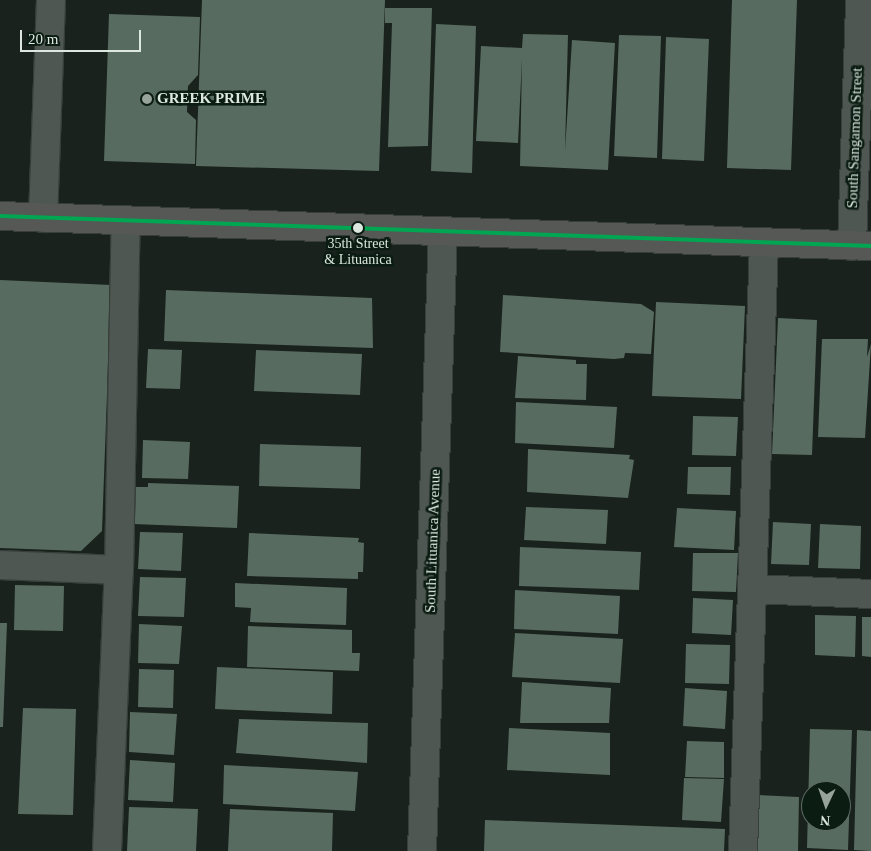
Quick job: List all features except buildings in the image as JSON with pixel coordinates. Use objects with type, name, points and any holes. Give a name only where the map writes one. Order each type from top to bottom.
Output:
[{"type":"main road","points":[[0,216],[861,246]]},
{"type":"street","points":[[43,218],[51,0]]},
{"type":"street","name":"South Sangamon Street","points":[[860,0],[861,246]]},
{"type":"street","points":[[107,851],[119,570],[126,221]]},
{"type":"street","name":"South Lituanica Avenue","points":[[422,851],[443,232]]},
{"type":"street","points":[[743,851],[764,242]]},
{"type":"street","points":[[0,565],[119,570]]},
{"type":"street","points":[[752,589],[871,594]]},
{"type":"transit line","points":[[0,216],[871,246]]},
{"type":"place","name":"GREEK PRIME","points":[[147,99]]},
{"type":"place","name":"35th Street & Lituanica","points":[[358,228]]}]
